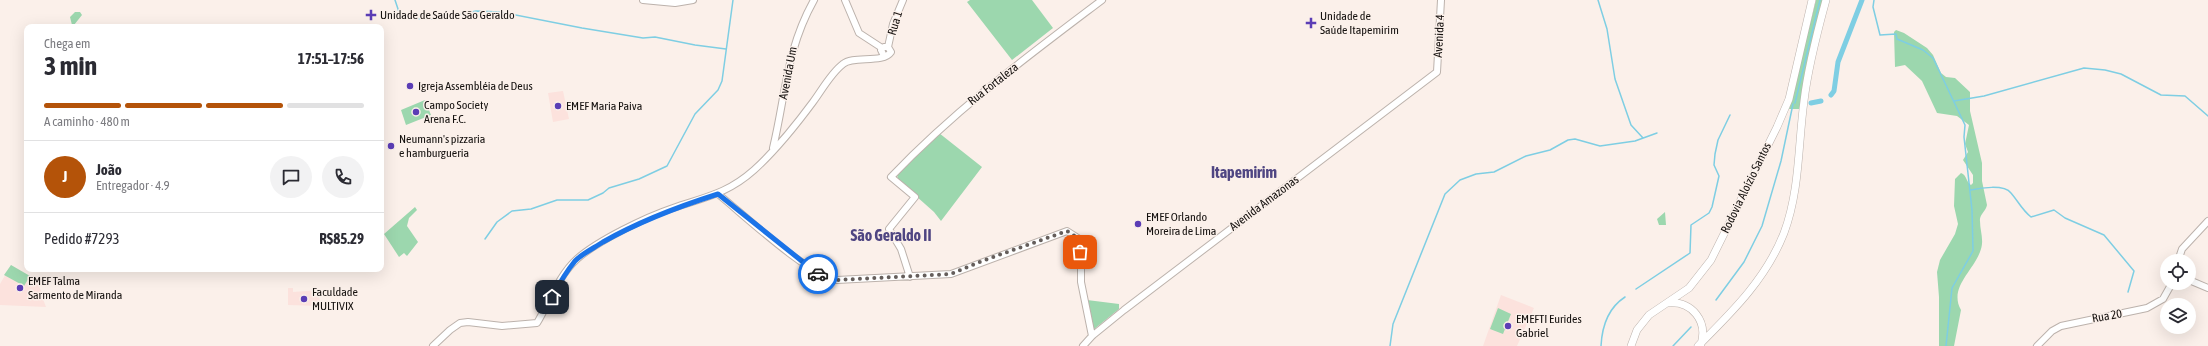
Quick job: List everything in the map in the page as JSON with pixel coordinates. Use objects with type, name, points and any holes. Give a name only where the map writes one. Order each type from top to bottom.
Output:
[{"type":"main road","name":"Rodovia Aloízio Santos","points":[[1631,346],[1642,324],[1664,304],[1683,293],[1703,272],[1777,127],[1789,99],[1812,0]]},
{"type":"main road","points":[[1700,345],[1749,293],[1768,265],[1784,234],[1797,178],[1807,85],[1826,0]]},
{"type":"main road","points":[[1664,304],[1681,304],[1696,313],[1702,326],[1700,345]]},
{"type":"street","points":[[644,0],[670,3],[693,0]]},
{"type":"street","name":"Avenida Um","points":[[773,150],[795,40],[814,0]]},
{"type":"street","points":[[845,0],[858,33],[885,48]]},
{"type":"street","name":"Rua 1","points":[[773,150],[809,108],[842,64],[851,60],[871,60],[888,56],[891,52],[885,48],[893,24],[904,0]]},
{"type":"street","name":"Rua Fortaleza","points":[[910,277],[901,249],[889,229],[915,197],[891,177],[923,144],[980,93],[1102,0]]},
{"type":"street","name":"Avenida 4","points":[[1437,72],[1441,0]]},
{"type":"street","name":"Avenida Amazonas","points":[[1083,346],[1092,336],[1437,72]]},
{"type":"street","points":[[433,346],[460,323],[468,322],[502,326],[537,323],[567,271],[588,251],[635,224],[671,209],[718,194],[754,170],[773,150]]},
{"type":"street","points":[[718,194],[807,266],[828,279],[910,277],[951,274],[982,261],[1067,231],[1081,240],[1081,282],[1092,336]]},
{"type":"street","points":[[2180,254],[2182,249],[2208,221]]},
{"type":"street","points":[[2196,283],[2208,288]]},
{"type":"street","name":"Rua 20","points":[[2037,346],[2052,331],[2061,326],[2147,308],[2162,299],[2168,290]]},
{"type":"shaded area","name":"EMEF Maria Paiva","points":[[563,91],[569,119],[553,122],[548,93]]},
{"type":"shaded area","name":"EMEF Talma Sarmento de Miranda","points":[[11,265],[36,280],[42,293],[45,294],[43,299],[46,307],[0,305],[0,284]]},
{"type":"shaded area","name":"Faculdade MULTIVIX","points":[[288,288],[293,288],[293,292],[319,290],[320,306],[288,305]]},
{"type":"shaded area","name":"EMEFTI Eurides Gabriel","points":[[1501,295],[1534,308],[1517,346],[1483,346]]},
{"type":"green space","points":[[970,0],[1032,0],[1053,28],[1012,60],[967,2]]},
{"type":"green space","points":[[1816,0],[1824,0],[1800,109],[1789,109]]},
{"type":"green space","points":[[75,12],[80,12],[82,15],[75,24],[72,24],[70,17]]},
{"type":"green space","points":[[1896,30],[1904,33],[1927,48],[1933,55],[1941,73],[1946,77],[1955,78],[1970,92],[1970,111],[1982,163],[1982,181],[1987,205],[1980,219],[1982,238],[1981,249],[1978,257],[1960,286],[1958,294],[1958,302],[1961,310],[1954,346],[1939,346],[1939,297],[1937,272],[1940,260],[1955,234],[1958,224],[1954,206],[1955,179],[1961,173],[1964,175],[1969,184],[1971,185],[1973,183],[1973,175],[1963,160],[1968,152],[1965,144],[1969,125],[1957,116],[1937,113],[1922,81],[1905,65],[1895,67],[1894,32]]},
{"type":"green space","name":"Campo Society Arena F.C.","points":[[425,100],[431,115],[406,125],[401,110]]},
{"type":"green space","points":[[939,133],[982,167],[941,221],[934,212],[898,180],[897,174]]},
{"type":"green space","points":[[415,207],[417,210],[409,218],[407,226],[418,242],[407,256],[404,253],[399,257],[384,234]]},
{"type":"green space","points":[[1665,212],[1666,225],[1659,225],[1657,219]]},
{"type":"green space","points":[[11,265],[30,276],[24,286],[4,275]]},
{"type":"green space","points":[[1087,300],[1119,304],[1119,309],[1093,330]]},
{"type":"green space","points":[[1498,308],[1511,314],[1503,334],[1490,329]]},
{"type":"waterway","points":[[395,0],[400,15],[421,19],[441,19],[476,11],[500,12],[643,38],[655,37],[695,45],[726,49]]},
{"type":"waterway","points":[[485,239],[497,222],[512,211],[531,209],[557,200],[588,200],[603,193],[609,188],[639,179],[667,166],[695,114],[718,90],[722,81],[733,0]]},
{"type":"waterway","points":[[1598,0],[1607,29],[1615,79],[1631,125],[1643,138]]},
{"type":"waterway","points":[[1795,103],[1820,0]]},
{"type":"waterway","points":[[1831,95],[1834,91],[1838,62],[1862,0]]},
{"type":"waterway","points":[[1874,0],[1873,7],[1880,35],[1896,34],[1897,39],[1923,50],[1933,58],[1965,125],[1964,137],[1972,210],[1973,251],[1952,288],[1946,346]]},
{"type":"waterway","points":[[1954,101],[1984,96],[2084,68],[2105,70],[2121,74],[2161,95],[2185,96],[2208,116]]},
{"type":"waterway","points":[[1811,103],[1821,101]]},
{"type":"waterway","points":[[1716,300],[1744,262],[1762,226],[1781,161],[1793,104]]},
{"type":"waterway","points":[[1636,289],[1690,253],[1691,225],[1709,213],[1712,207],[1719,176],[1714,165],[1715,154],[1718,140],[1730,115]]},
{"type":"waterway","points":[[1390,346],[1393,324],[1445,194],[1460,180],[1476,174],[1494,172],[1526,156],[1550,150],[1568,140],[1575,139],[1600,146],[1635,141],[1657,133]]},
{"type":"waterway","points":[[1971,190],[1992,187],[2003,188],[2011,193],[2031,217],[2054,210],[2065,218],[2104,235],[2134,271],[2128,292]]},
{"type":"waterway","points":[[1601,346],[1607,318],[1614,306],[1625,297]]},
{"type":"waterway","points":[[1673,346],[1691,327]]},
{"type":"way so far","points":[[818,274],[828,279],[837,280],[951,274],[982,261],[1067,231],[1081,240],[1080,252]]},
{"type":"place","name":"Unidade de Saúde São Geraldo","points":[[371,15]]},
{"type":"place","name":"Unidade de Saúde Itapemirim","points":[[1311,23]]},
{"type":"place","name":"Igreja Assembléia de Deus","points":[[410,86]]},
{"type":"place","name":"EMEF Maria Paiva","points":[[558,106]]},
{"type":"place","name":"Campo Society Arena F.C.","points":[[416,112]]},
{"type":"place","name":"Neumann's pizzaria e hamburgueria","points":[[391,146]]},
{"type":"place","name":"EMEF Orlando Moreira de Lima","points":[[1138,224]]},
{"type":"place","name":"EMEF Talma Sarmento de Miranda","points":[[20,288]]},
{"type":"place","name":"Faculdade MULTIVIX","points":[[304,299]]},
{"type":"place","name":"EMEFTI Eurides Gabriel","points":[[1508,326]]},
{"type":"district","name":"Itapemirim","points":[[1244,172]]},
{"type":"district","name":"São Geraldo II","points":[[891,235]]},
{"type":"route","points":[[552,297],[567,271],[588,251],[635,224],[671,209],[718,194],[818,274]]}]
